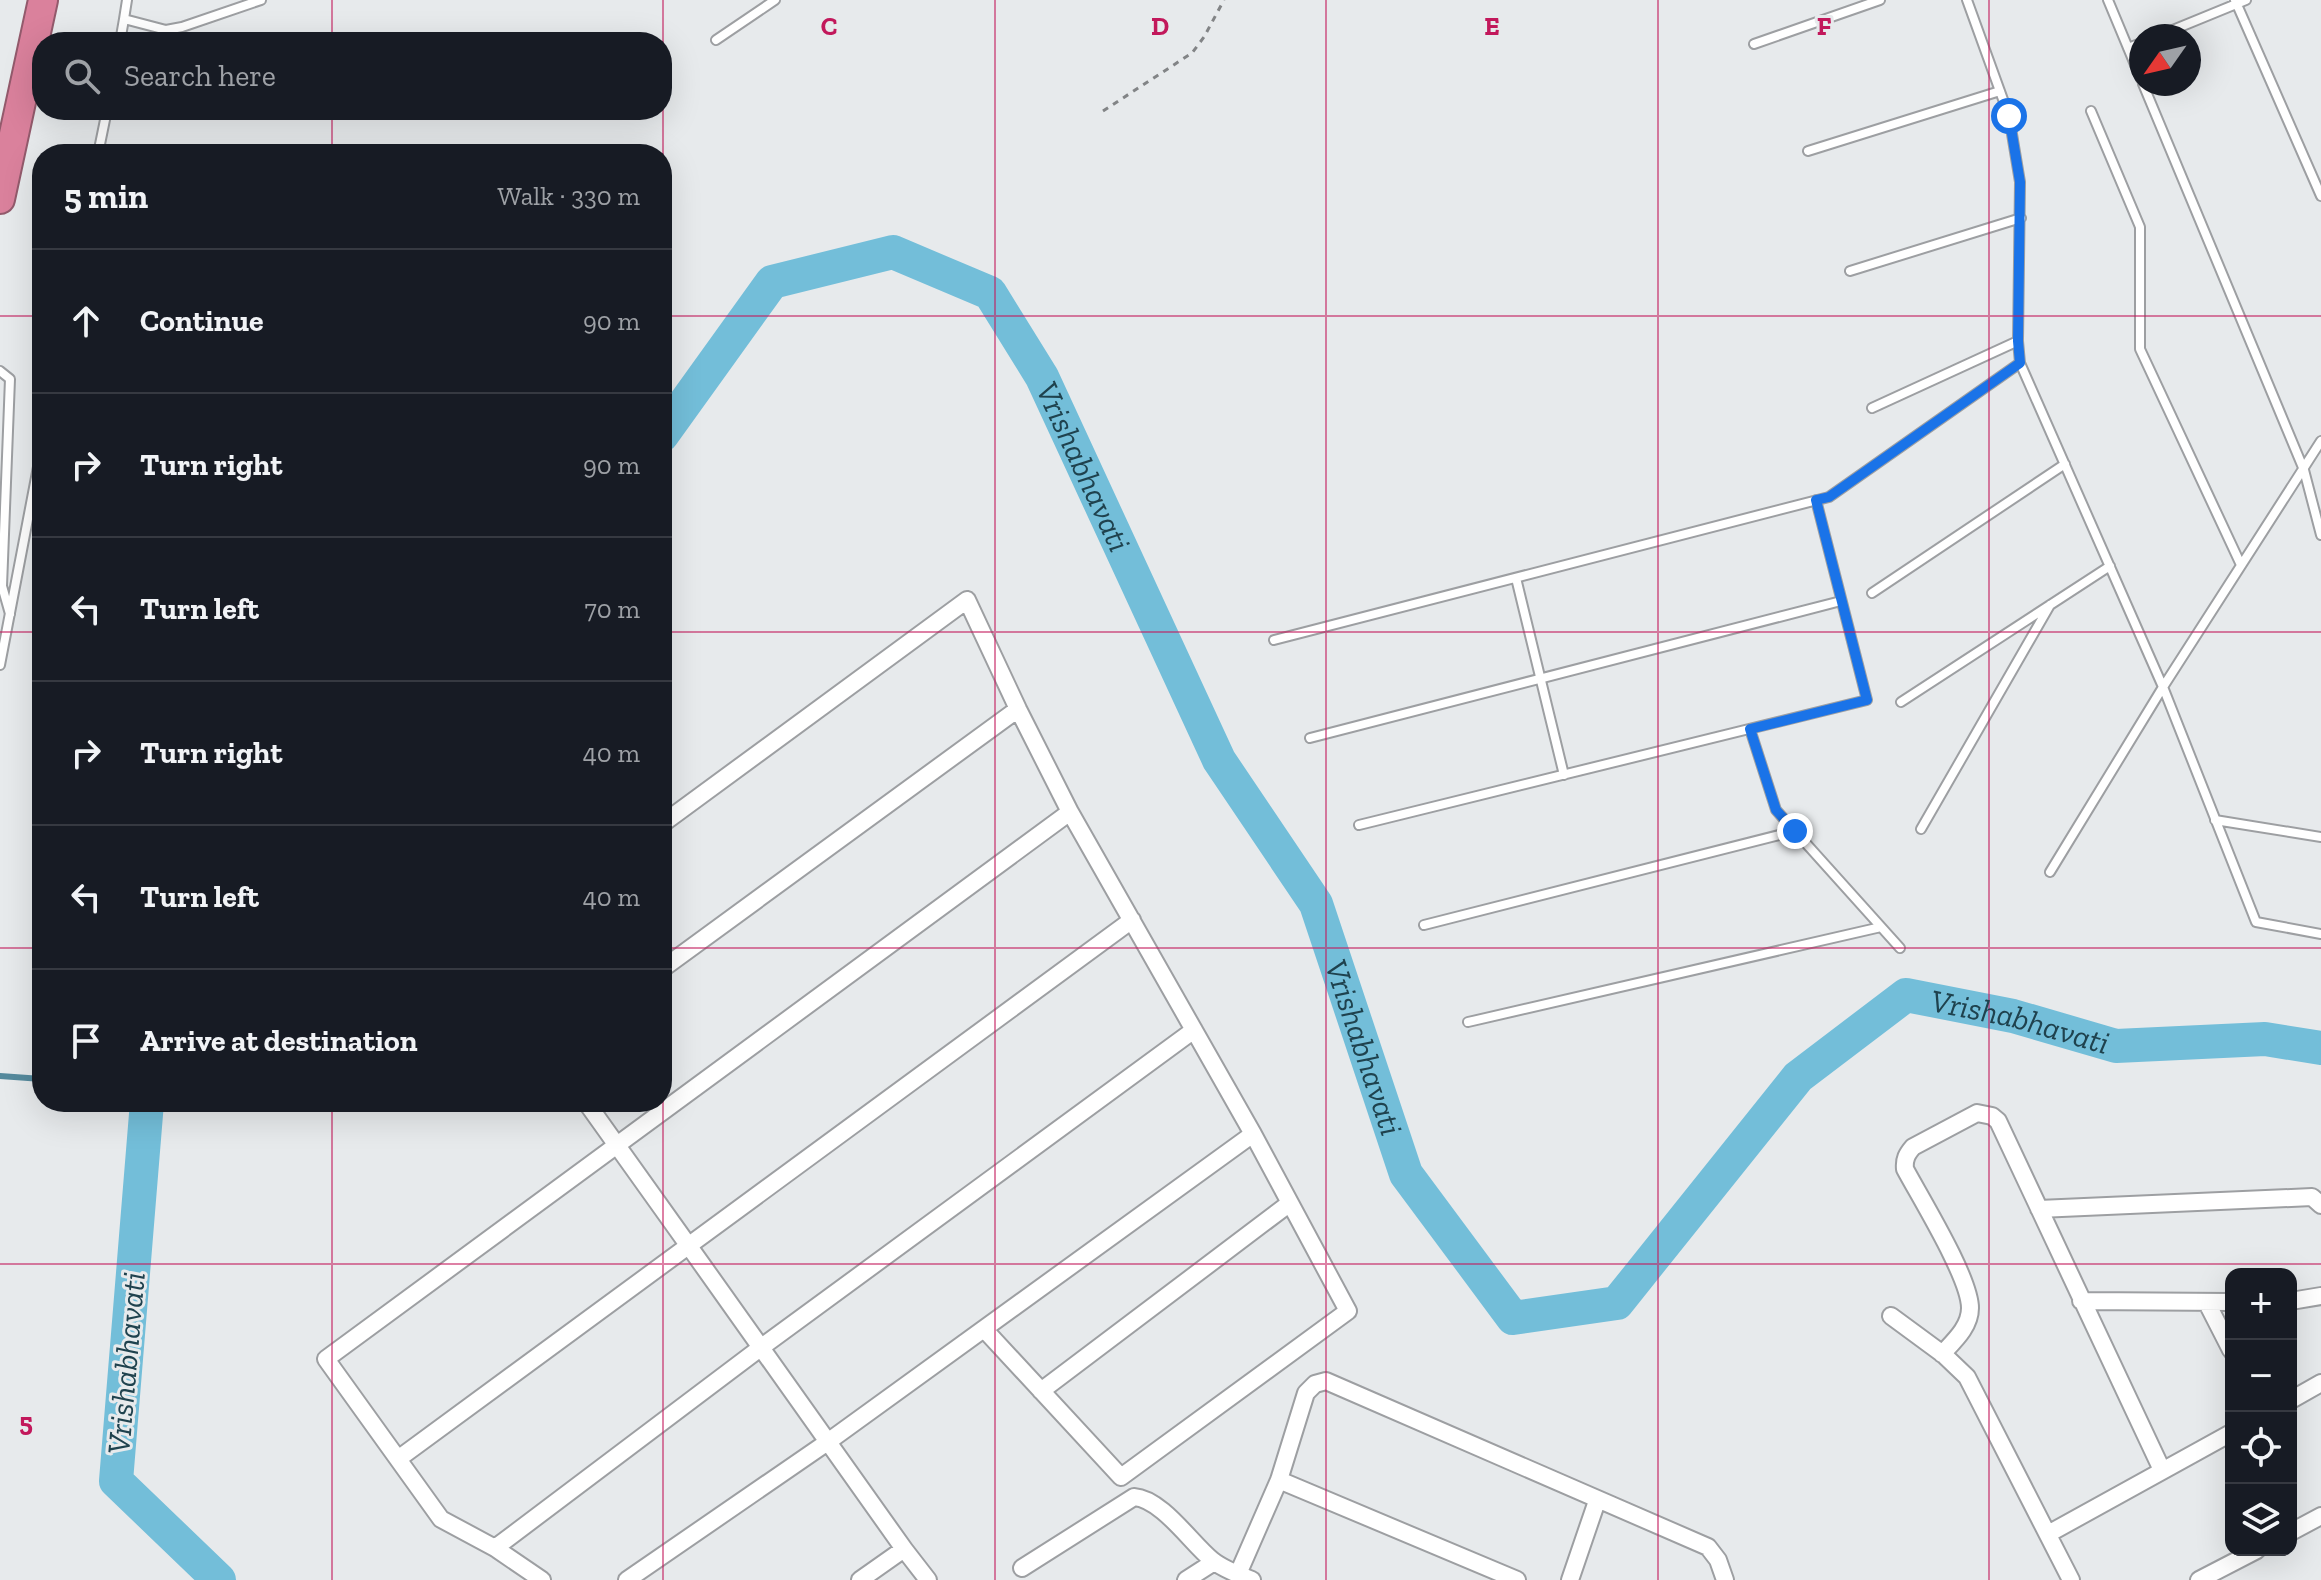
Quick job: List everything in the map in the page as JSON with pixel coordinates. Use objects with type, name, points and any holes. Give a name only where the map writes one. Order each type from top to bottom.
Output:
[{"type":"highway","points":[[36,32],[43,0]]},
{"type":"highway","points":[[0,199],[32,51]]},
{"type":"street","points":[[672,817],[967,600],[1070,812],[1253,1134],[1348,1311],[1121,1477],[984,1329]]},
{"type":"street","points":[[672,962],[1018,709]]},
{"type":"street","points":[[672,1105],[1070,812]]},
{"type":"street","points":[[398,1459],[1132,920]]},
{"type":"street","points":[[495,1548],[763,1346],[1194,1030]]},
{"type":"street","points":[[593,1112],[928,1580]]},
{"type":"street","points":[[542,1580],[495,1548],[441,1519],[326,1359],[662,1112]]},
{"type":"street","points":[[1942,1354],[1962,1333],[1970,1311],[1968,1287],[1905,1169],[1907,1154],[1913,1147],[1977,1113],[1992,1116],[1998,1121],[2162,1470]]},
{"type":"street","points":[[627,1580],[829,1441],[1253,1134]]},
{"type":"street","points":[[2039,1209],[2312,1197],[2321,1205]]},
{"type":"street","points":[[1041,1391],[1290,1203]]},
{"type":"street","points":[[2297,1300],[2321,1296]]},
{"type":"street","points":[[2081,1301],[2225,1302]]},
{"type":"street","points":[[2207,1303],[2226,1340]]},
{"type":"street","points":[[1891,1316],[1967,1377],[2071,1580]]},
{"type":"street","points":[[1022,1568],[1134,1497],[1156,1506],[1214,1562],[1245,1577],[1306,1393],[1315,1384],[1326,1381],[1708,1547],[1718,1560],[1725,1580]]},
{"type":"street","points":[[2297,1397],[2321,1383]]},
{"type":"street","points":[[2048,1534],[2225,1436]]},
{"type":"street","points":[[1279,1480],[1517,1580]]},
{"type":"street","points":[[1570,1580],[1597,1501]]},
{"type":"street","points":[[2297,1529],[2321,1516]]},
{"type":"street","points":[[860,1580],[904,1549]]},
{"type":"street","points":[[2199,1580],[2245,1556]]},
{"type":"street","points":[[1186,1580],[1214,1562]]},
{"type":"lane","points":[[122,32],[127,0]]},
{"type":"lane","points":[[124,19],[166,30],[261,0]]},
{"type":"lane","points":[[716,40],[775,0]]},
{"type":"lane","points":[[1754,44],[1880,0]]},
{"type":"lane","points":[[1967,0],[2009,116],[2020,182],[2020,363],[2163,687],[2256,922],[2321,934]]},
{"type":"lane","points":[[2108,0],[2128,48]]},
{"type":"lane","points":[[2186,24],[2239,1],[2321,196]]},
{"type":"lane","points":[[1808,151],[2000,91]]},
{"type":"lane","points":[[2148,96],[2304,470],[2321,535]]},
{"type":"lane","points":[[2091,111],[2140,227],[2140,349],[2241,565]]},
{"type":"lane","points":[[100,144],[105,120]]},
{"type":"lane","points":[[1850,271],[2021,218]]},
{"type":"lane","points":[[1872,408],[2018,341]]},
{"type":"lane","points":[[1274,640],[1829,497],[2020,363]]},
{"type":"lane","points":[[0,371],[10,379],[2,586],[10,614]]},
{"type":"lane","points":[[2050,872],[2163,687],[2321,441]]},
{"type":"lane","points":[[1872,593],[2065,464]]},
{"type":"lane","points":[[0,665],[32,498]]},
{"type":"lane","points":[[1359,825],[1867,700],[1816,500]]},
{"type":"lane","points":[[1901,702],[2110,566]]},
{"type":"lane","points":[[1516,578],[1564,775]]},
{"type":"lane","points":[[1310,738],[1841,601]]},
{"type":"lane","points":[[1921,829],[2050,605]]},
{"type":"lane","points":[[1750,729],[1776,810],[1900,948]]},
{"type":"lane","points":[[2215,820],[2321,837]]},
{"type":"lane","points":[[1424,925],[1795,831]]},
{"type":"lane","points":[[1468,1022],[1881,927]]},
{"type":"path","points":[[1103,111],[1192,53],[1224,0]]},
{"type":"waterway","name":"Vrishabhavati","points":[[672,421],[772,282],[893,252],[990,293],[1042,377],[1219,760],[1316,904],[1406,1174],[1513,1318],[1617,1303],[1798,1077],[1906,995],[2013,1016],[2116,1046],[2265,1039],[2321,1048]]},
{"type":"waterway","points":[[0,1076],[32,1078]]},
{"type":"waterway","name":"Vrishabhavati","points":[[146,1112],[116,1481],[219,1580]]},
{"type":"route","points":[[1795,831],[1776,810],[1750,729],[1867,700],[1816,500],[1829,497],[2020,363],[2020,182],[2009,116]]}]
